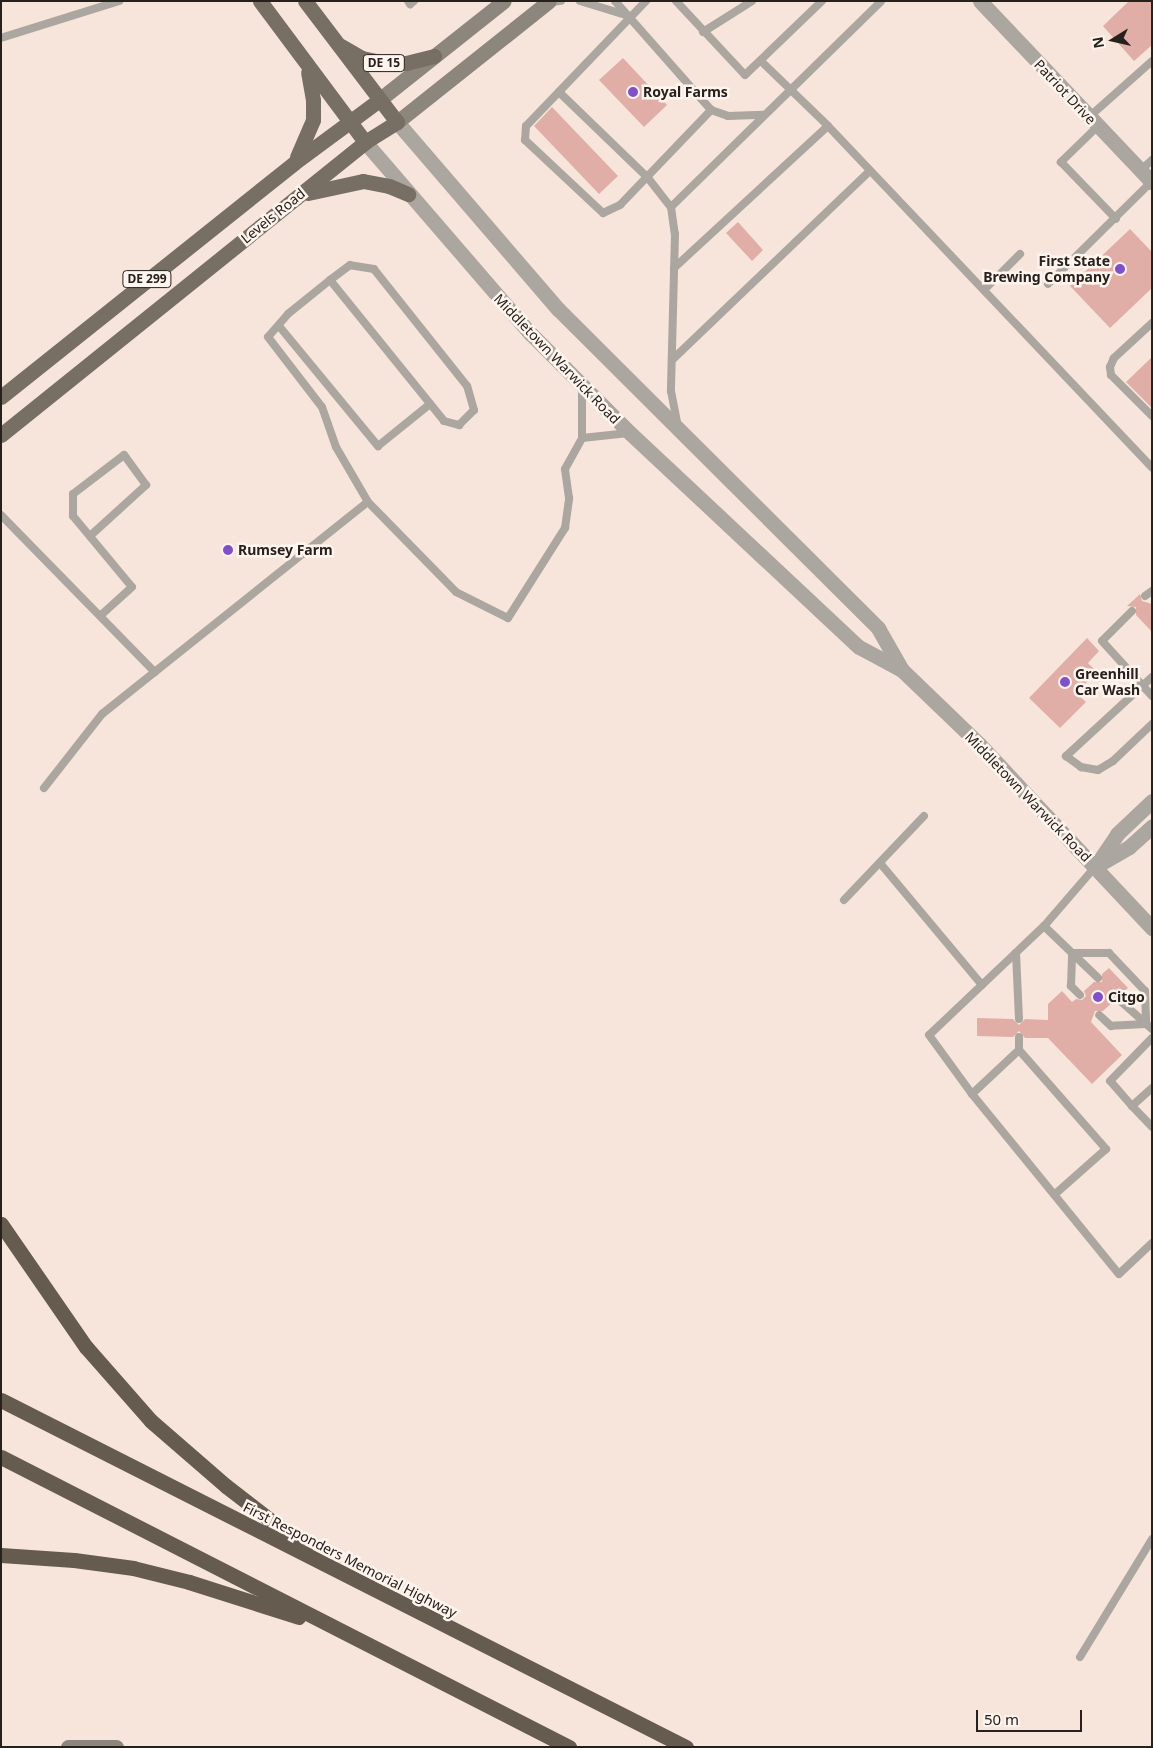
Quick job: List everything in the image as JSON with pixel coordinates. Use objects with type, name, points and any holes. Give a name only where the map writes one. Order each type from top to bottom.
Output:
[{"type":"highway","points":[[1,1224],[86,1347],[152,1421],[226,1486],[336,1571]]},
{"type":"highway","name":"First Responders Memorial Highway","points":[[1,1400],[686,1747]]},
{"type":"highway","points":[[1,1457],[570,1747]]},
{"type":"highway","points":[[1,1555],[74,1560],[133,1568],[189,1582],[342,1631]]},
{"type":"main road","name":"Middletown Warwick Road","points":[[260,1],[365,142]]},
{"type":"main road","name":"Middletown Warwick Road","points":[[305,1],[397,122]]},
{"type":"main road","name":"Levels Road","points":[[1,397],[294,163],[379,100],[504,1]]},
{"type":"main road","name":"Levels Road","points":[[1,435],[365,142],[397,122],[552,2]]},
{"type":"main road","name":"DE 15","points":[[337,44],[362,58],[385,63],[406,63],[434,56]]},
{"type":"main road","name":"DE 299","points":[[294,163],[305,144],[313,120],[313,100],[306,65]]},
{"type":"main road","points":[[299,195],[339,184],[363,181],[389,186],[408,194]]},
{"type":"main road","points":[[68,1747],[116,1747]]},
{"type":"street","name":"Patriot Drive","points":[[980,1],[1152,182]]},
{"type":"street","name":"Middletown Warwick Road","points":[[397,122],[552,302],[878,628],[902,670],[978,744],[1152,928]]},
{"type":"street","name":"Middletown Warwick Road","points":[[365,142],[531,334],[630,433],[859,647],[902,670]]},
{"type":"street","points":[[1095,867],[1117,834],[1152,801]]},
{"type":"street","points":[[1095,867],[1130,847],[1152,826]]},
{"type":"lane","points":[[1,38],[119,1]]},
{"type":"lane","points":[[408,1],[410,4],[414,1]]},
{"type":"lane","points":[[580,1],[631,17]]},
{"type":"lane","points":[[615,1],[711,110],[728,116],[763,115]]},
{"type":"lane","points":[[646,1],[526,126],[525,140],[602,213],[620,205],[648,178],[711,110]]},
{"type":"lane","points":[[676,1],[703,32],[746,75],[822,1]]},
{"type":"lane","points":[[703,32],[752,1]]},
{"type":"lane","points":[[671,207],[881,1]]},
{"type":"lane","points":[[761,61],[789,91],[828,126],[1152,468]]},
{"type":"lane","points":[[1116,219],[1061,162],[1093,122],[1152,61]]},
{"type":"lane","points":[[560,92],[648,178],[671,207],[675,234],[672,405],[681,433]]},
{"type":"lane","points":[[674,268],[828,126]]},
{"type":"lane","points":[[1140,171],[1152,160]]},
{"type":"lane","points":[[672,360],[870,171]]},
{"type":"lane","points":[[1048,284],[1152,182]]},
{"type":"lane","points":[[984,290],[1020,254]]},
{"type":"lane","points":[[330,280],[444,421],[459,425],[474,410],[467,386],[374,269],[350,265],[330,280],[288,314],[268,337],[322,407],[336,447],[368,502],[456,592],[508,618],[565,528],[569,498],[565,469],[582,438],[582,385]]},
{"type":"lane","points":[[1152,324],[1114,358],[1110,367],[1111,375],[1152,416]]},
{"type":"lane","points":[[279,326],[378,446],[430,404]]},
{"type":"lane","points":[[582,438],[630,433]]},
{"type":"lane","points":[[90,536],[146,486],[124,454],[73,494],[73,516],[132,588],[100,616]]},
{"type":"lane","points":[[44,788],[102,714],[368,502]]},
{"type":"lane","points":[[1,515],[155,672]]},
{"type":"lane","points":[[1145,596],[1152,590]]},
{"type":"lane","points":[[1132,611],[1102,641],[1152,696]]},
{"type":"lane","points":[[1152,677],[1066,756],[1081,767],[1098,770],[1113,761],[1152,724]]},
{"type":"lane","points":[[844,900],[924,816]]},
{"type":"lane","points":[[880,863],[982,985]]},
{"type":"lane","points":[[1095,867],[1044,926],[929,1035],[972,1094],[1119,1274],[1152,1243]]},
{"type":"lane","points":[[1044,926],[1098,978]]},
{"type":"lane","points":[[1016,953],[1019,1019]]},
{"type":"lane","points":[[1072,953],[1071,986],[1080,995]]},
{"type":"lane","points":[[1072,953],[1109,953],[1145,991],[1149,1026]]},
{"type":"lane","points":[[1117,998],[1149,1026]]},
{"type":"lane","points":[[1099,1015],[1111,1026],[1149,1026]]},
{"type":"lane","points":[[1019,1037],[1019,1050],[1106,1149],[1054,1195]]},
{"type":"lane","points":[[1152,1038],[1110,1081],[1152,1127]]},
{"type":"lane","points":[[972,1094],[1019,1050]]},
{"type":"lane","points":[[1132,1106],[1152,1088]]},
{"type":"lane","points":[[1080,1657],[1152,1539]]},
{"type":"building","points":[[1129,1],[1152,1],[1152,45],[1134,61],[1103,26]]},
{"type":"building","name":"Royal Farms","points":[[623,58],[667,105],[644,127],[599,80]]},
{"type":"building","points":[[552,107],[618,176],[599,194],[534,126]]},
{"type":"building","points":[[738,222],[763,250],[752,261],[726,233]]},
{"type":"building","name":"First State Brewing Company","points":[[1130,229],[1152,252],[1152,288],[1110,328],[1070,286]]},
{"type":"building","points":[[1152,357],[1152,408],[1126,382]]},
{"type":"building","points":[[1140,594],[1142,601],[1152,604],[1152,632],[1136,615],[1136,607],[1127,606]]},
{"type":"building","name":"Greenhill Car Wash","points":[[1087,638],[1099,651],[1088,663],[1097,672],[1076,693],[1086,702],[1060,728],[1029,698]]},
{"type":"building","points":[[1109,968],[1128,988],[1121,994],[1113,994],[1113,1002],[1103,1011],[1095,1011],[1091,1022],[1122,1055],[1092,1084],[1048,1038],[1025,1038],[1019,1031],[1013,1037],[977,1036],[977,1018],[1013,1019],[1019,1025],[1025,1019],[1048,1020],[1048,1004],[1062,991],[1072,1002],[1076,999],[1082,1000],[1086,996],[1084,991],[1094,982],[1102,982],[1102,974]]},
{"type":"place","name":"Royal Farms","points":[[633,92]]},
{"type":"place","name":"First State Brewing Company","points":[[1120,269]]},
{"type":"place","name":"Rumsey Farm","points":[[228,550]]},
{"type":"place","name":"Greenhill Car Wash","points":[[1065,682]]},
{"type":"place","name":"Citgo","points":[[1098,997]]}]
